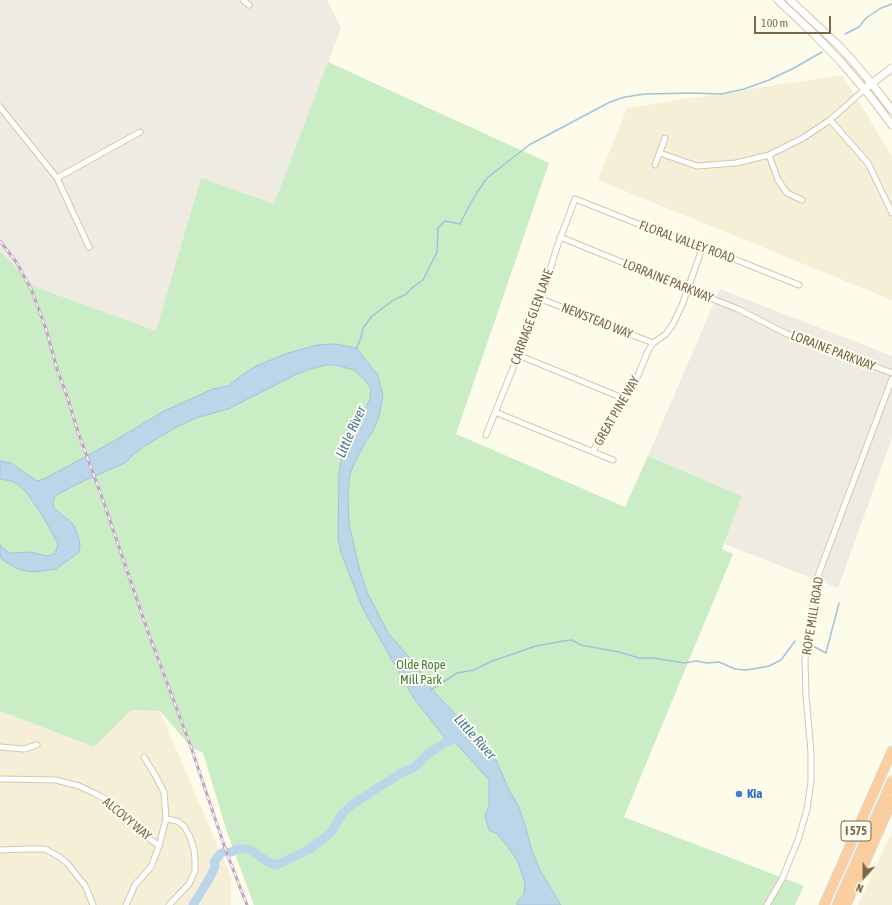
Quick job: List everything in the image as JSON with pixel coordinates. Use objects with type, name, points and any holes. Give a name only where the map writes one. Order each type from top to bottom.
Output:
[{"type":"highway","name":"I 575","points":[[824,905],[891,753]]},
{"type":"highway","points":[[837,905],[892,781]]},
{"type":"highway","name":"I 575","points":[[846,905],[892,801]]},
{"type":"main road","points":[[778,0],[828,48],[865,89],[892,125]]},
{"type":"main road","points":[[790,0],[838,45],[872,84],[892,110]]},
{"type":"main road","points":[[865,89],[892,68]]},
{"type":"street","points":[[243,0],[249,5]]},
{"type":"street","points":[[660,153],[697,166],[736,163],[769,155],[803,138],[830,120],[865,89]]},
{"type":"street","points":[[0,107],[56,178],[89,247]]},
{"type":"street","points":[[830,120],[868,163],[892,213]]},
{"type":"street","points":[[56,178],[140,132]]},
{"type":"street","points":[[655,165],[665,138]]},
{"type":"street","points":[[769,155],[778,180],[787,193],[802,200]]},
{"type":"street","name":"CARRIAGE GLEN LANE","points":[[486,435],[541,299],[560,237],[575,199]]},
{"type":"street","name":"FLORAL VALLEY ROAD","points":[[575,199],[702,249],[714,251],[799,285]]},
{"type":"street","name":"LORRAINE PARKWAY","points":[[560,237],[738,309],[774,328]]},
{"type":"street","name":"GREAT PINE WAY","points":[[593,452],[606,425],[634,385],[648,351],[653,343],[666,334],[673,324],[682,305],[702,249]]},
{"type":"street","name":"NEWSTEAD WAY","points":[[541,299],[653,343]]},
{"type":"street","name":"LORAINE PARKWAY","points":[[774,328],[892,373]]},
{"type":"street","points":[[518,356],[625,399]]},
{"type":"street","name":"ROPE MILL ROAD","points":[[767,905],[782,879],[798,840],[807,809],[811,752],[806,696],[805,660],[808,630],[819,573],[892,379]]},
{"type":"street","points":[[495,412],[613,460]]},
{"type":"street","points":[[0,747],[24,748],[37,745]]},
{"type":"street","points":[[126,905],[135,885],[150,867],[159,846],[166,819],[164,792],[156,775],[144,757]]},
{"type":"street","name":"ALCOVY WAY","points":[[0,778],[56,780],[79,786],[107,800],[159,846]]},
{"type":"street","points":[[166,819],[177,821],[184,826],[190,837],[195,860],[195,871],[189,884],[170,905]]},
{"type":"street","points":[[0,850],[27,848],[45,849],[58,856],[67,863],[86,887],[93,905]]},
{"type":"shaded area","points":[[0,0],[327,0],[341,28],[254,259],[152,344],[50,303],[0,251]]},
{"type":"shaded area","points":[[842,75],[892,156],[892,300],[598,180],[627,108]]},
{"type":"shaded area","points":[[720,289],[892,356],[892,438],[838,588],[724,544],[742,496],[648,456]]},
{"type":"shaded area","points":[[132,710],[160,711],[231,877],[231,905],[0,905],[0,711],[94,747]]},
{"type":"shaded area","points":[[892,832],[892,905],[858,905]]},
{"type":"green space","name":"Olde Rope Mill Park","points":[[328,62],[549,163],[456,434],[625,507],[648,456],[742,496],[722,549],[733,554],[624,817],[804,886],[795,905],[254,905],[227,832],[203,753],[191,747],[160,711],[132,710],[94,747],[0,711],[0,251],[35,287],[156,331],[201,178],[274,204]]},
{"type":"water","name":"Little River","points":[[336,344],[357,348],[378,375],[383,396],[379,416],[373,431],[366,441],[350,474],[348,493],[349,524],[360,571],[368,594],[388,633],[417,666],[429,686],[493,753],[509,790],[519,807],[531,848],[540,870],[561,905],[517,905],[517,902],[524,894],[525,883],[518,862],[509,848],[497,834],[489,830],[485,816],[489,806],[489,780],[454,741],[445,738],[413,697],[363,609],[341,553],[338,538],[339,474],[342,454],[370,399],[371,389],[365,380],[354,370],[335,365],[326,365],[295,375],[228,409],[196,418],[175,428],[143,447],[125,463],[79,483],[55,496],[53,502],[54,508],[73,524],[78,535],[80,545],[79,552],[56,569],[34,572],[26,571],[18,569],[0,557],[0,545],[9,553],[31,552],[46,556],[52,555],[56,551],[58,544],[42,515],[27,493],[12,481],[0,479],[0,461],[11,463],[37,481],[44,479],[114,441],[164,411],[213,389],[228,386],[256,366],[288,353],[317,345]]},
{"type":"waterway","points":[[845,34],[859,27],[866,18],[881,8],[892,4]]},
{"type":"waterway","points":[[356,349],[361,338],[363,328],[372,316],[395,299],[405,295],[423,280],[437,252],[438,228],[445,221],[460,224],[476,194],[487,178],[529,145],[610,102],[625,97],[645,94],[721,94],[744,89],[769,80],[822,52]]},
{"type":"waterway","points":[[811,645],[826,653],[839,603]]},
{"type":"waterway","points":[[431,690],[457,673],[474,670],[492,661],[536,646],[563,641],[572,640],[581,645],[619,652],[639,658],[653,658],[685,663],[696,661],[707,663],[719,662],[735,669],[745,670],[769,666],[781,660],[795,641]]},
{"type":"waterway","name":"Little River","points":[[230,852],[237,849],[249,849],[274,865],[312,848],[331,832],[343,813],[353,804],[401,773],[415,767],[428,754],[451,740],[460,732]]},
{"type":"waterway","points":[[193,905],[215,867],[214,862],[220,854],[225,851]]},
{"type":"railway","points":[[0,241],[17,263],[32,291],[46,329],[57,369],[78,432],[148,632],[191,747],[226,851],[247,905]]},
{"type":"place","name":"Kia","points":[[739,794]]}]
